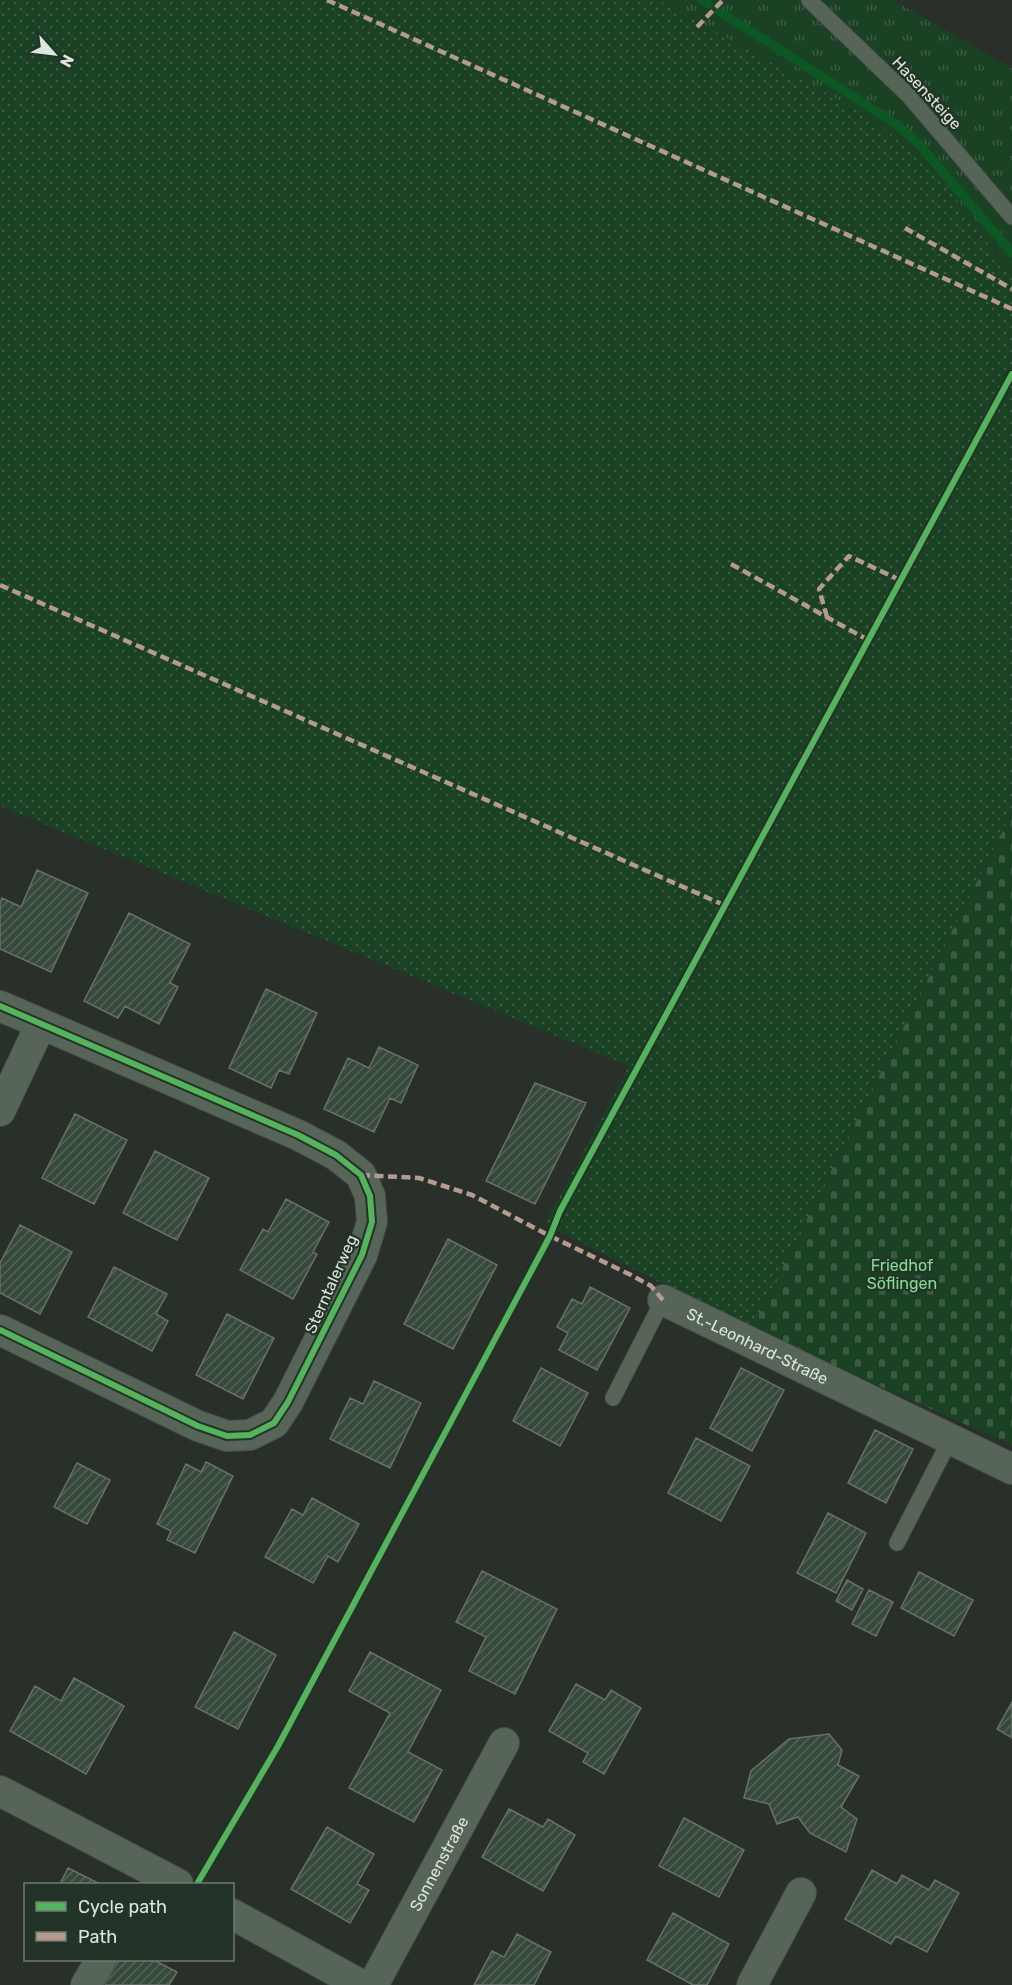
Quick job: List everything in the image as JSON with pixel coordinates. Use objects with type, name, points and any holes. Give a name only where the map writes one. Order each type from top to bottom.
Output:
[{"type":"street","name":"Sterntalerweg","points":[[0,1005],[298,1135],[336,1155],[361,1175],[370,1196],[372,1222],[362,1255],[288,1402],[274,1423],[250,1435],[227,1436],[198,1425],[0,1330]]},
{"type":"street","points":[[0,1112],[41,1024]]},
{"type":"street","name":"St.-Leonhard-Straße","points":[[663,1300],[1012,1469]]},
{"type":"street","name":"Sonnenstraße","points":[[373,1985],[504,1743]]},
{"type":"street","points":[[0,1791],[169,1882]]},
{"type":"street","points":[[752,1985],[801,1893]]},
{"type":"street","points":[[234,1915],[361,1985]]},
{"type":"street","points":[[86,1985],[99,1961]]},
{"type":"lane","name":"Hasensteige","points":[[809,0],[908,95],[1012,217]]},
{"type":"lane","name":"St.-Leonhard-Straße","points":[[613,1398],[663,1300]]},
{"type":"lane","points":[[897,1543],[950,1440]]},
{"type":"green space","points":[[0,0],[658,0],[871,118],[933,168],[1007,269],[1012,268],[1012,812],[751,1329],[545,1224],[629,1066],[0,806]]},
{"type":"green space","points":[[658,0],[893,0],[1012,68],[1012,268],[1007,269],[933,168],[871,118]]},
{"type":"green space","name":"Friedhof Söflingen","points":[[1012,812],[1012,1445],[751,1329]]},
{"type":"building","points":[[37,870],[88,893],[51,972],[0,949],[0,903],[2,898],[21,907]]},
{"type":"building","points":[[129,913],[190,944],[170,983],[178,987],[159,1024],[125,1006],[118,1018],[84,1001]]},
{"type":"building","points":[[266,989],[317,1013],[289,1074],[279,1070],[271,1088],[229,1068]]},
{"type":"building","points":[[379,1047],[418,1065],[401,1103],[390,1098],[374,1132],[324,1109],[348,1058],[369,1068]]},
{"type":"building","points":[[535,1083],[586,1103],[535,1204],[486,1181]]},
{"type":"building","points":[[75,1114],[127,1140],[94,1204],[42,1178]]},
{"type":"building","points":[[155,1151],[209,1178],[177,1240],[123,1213]]},
{"type":"building","points":[[286,1199],[329,1222],[313,1252],[317,1254],[293,1299],[240,1270],[263,1229],[268,1232]]},
{"type":"building","points":[[20,1225],[72,1252],[40,1314],[0,1293],[0,1263]]},
{"type":"building","points":[[448,1239],[497,1265],[453,1349],[404,1324]]},
{"type":"building","points":[[114,1267],[167,1294],[156,1314],[168,1321],[152,1351],[88,1317]]},
{"type":"building","points":[[590,1287],[630,1308],[597,1370],[559,1350],[568,1333],[557,1327],[572,1299],[582,1304]]},
{"type":"building","points":[[227,1314],[274,1338],[243,1399],[196,1375]]},
{"type":"building","points":[[541,1368],[588,1393],[560,1446],[513,1421]]},
{"type":"building","points":[[741,1368],[784,1390],[752,1451],[710,1428]]},
{"type":"building","points":[[374,1381],[421,1403],[390,1468],[330,1439],[350,1398],[363,1404]]},
{"type":"building","points":[[875,1430],[913,1449],[886,1503],[848,1483]]},
{"type":"building","points":[[696,1438],[750,1466],[721,1521],[668,1493]]},
{"type":"building","points":[[206,1462],[233,1476],[195,1553],[167,1540],[171,1531],[157,1524],[186,1464],[201,1472]]},
{"type":"building","points":[[77,1463],[110,1480],[87,1524],[54,1507]]},
{"type":"building","points":[[312,1498],[359,1524],[338,1562],[328,1556],[313,1583],[265,1557],[292,1509],[303,1515]]},
{"type":"building","points":[[828,1513],[866,1533],[836,1593],[797,1573]]},
{"type":"building","points":[[482,1571],[557,1609],[515,1694],[469,1671],[486,1637],[456,1622]]},
{"type":"building","points":[[919,1572],[973,1600],[954,1636],[901,1608]]},
{"type":"building","points":[[847,1580],[863,1589],[852,1610],[836,1601]]},
{"type":"building","points":[[869,1590],[893,1602],[876,1636],[852,1624]]},
{"type":"building","points":[[234,1632],[276,1655],[238,1729],[195,1707]]},
{"type":"building","points":[[370,1652],[441,1690],[408,1752],[442,1770],[414,1822],[349,1788],[390,1713],[349,1691]]},
{"type":"building","points":[[74,1678],[124,1706],[86,1774],[10,1731],[35,1686],[61,1701]]},
{"type":"building","points":[[576,1684],[605,1700],[611,1690],[641,1708],[604,1774],[583,1762],[588,1753],[549,1731]]},
{"type":"building","points":[[1012,1702],[1012,1738],[997,1729]]},
{"type":"building","points":[[829,1734],[842,1750],[838,1765],[859,1776],[841,1807],[857,1819],[846,1852],[810,1833],[798,1817],[777,1824],[769,1804],[744,1798],[751,1771],[789,1739]]},
{"type":"building","points":[[509,1809],[543,1827],[548,1819],[575,1835],[543,1891],[482,1857]]},
{"type":"building","points":[[684,1818],[744,1850],[719,1897],[659,1866]]},
{"type":"building","points":[[327,1827],[374,1854],[357,1884],[369,1890],[350,1923],[291,1889]]},
{"type":"building","points":[[68,1868],[98,1883],[60,1883]]},
{"type":"building","points":[[872,1870],[897,1884],[902,1875],[929,1890],[935,1880],[959,1893],[927,1952],[896,1936],[891,1944],[845,1919]]},
{"type":"building","points":[[673,1913],[729,1944],[707,1985],[693,1985],[647,1960]]},
{"type":"building","points":[[517,1934],[551,1952],[534,1985],[474,1985],[492,1951],[504,1957]]},
{"type":"building","points":[[118,1961],[156,1961],[177,1972],[169,1985],[104,1985]]},
{"type":"waterway","points":[[702,0],[708,4]]},
{"type":"waterway","points":[[719,11],[896,124],[918,143],[1012,253]]},
{"type":"marked path","points":[[327,0],[1012,309]]},
{"type":"marked path","points":[[697,27],[723,0]]},
{"type":"marked path","points":[[905,228],[1012,289]]},
{"type":"marked path","points":[[827,617],[819,589],[849,556],[900,580]]},
{"type":"marked path","points":[[731,564],[868,640]]},
{"type":"marked path","points":[[0,585],[724,905]]},
{"type":"marked path","points":[[361,1175],[419,1178],[472,1195],[631,1275],[651,1286],[663,1300]]},
{"type":"cycle path","points":[[198,1883],[278,1746],[550,1236],[560,1211],[1012,374]]},
{"type":"cycle path","points":[[0,1006],[298,1135],[336,1155],[361,1175],[370,1196],[372,1222],[362,1255],[288,1402],[274,1423],[250,1435],[227,1436],[198,1426],[0,1330]]}]
